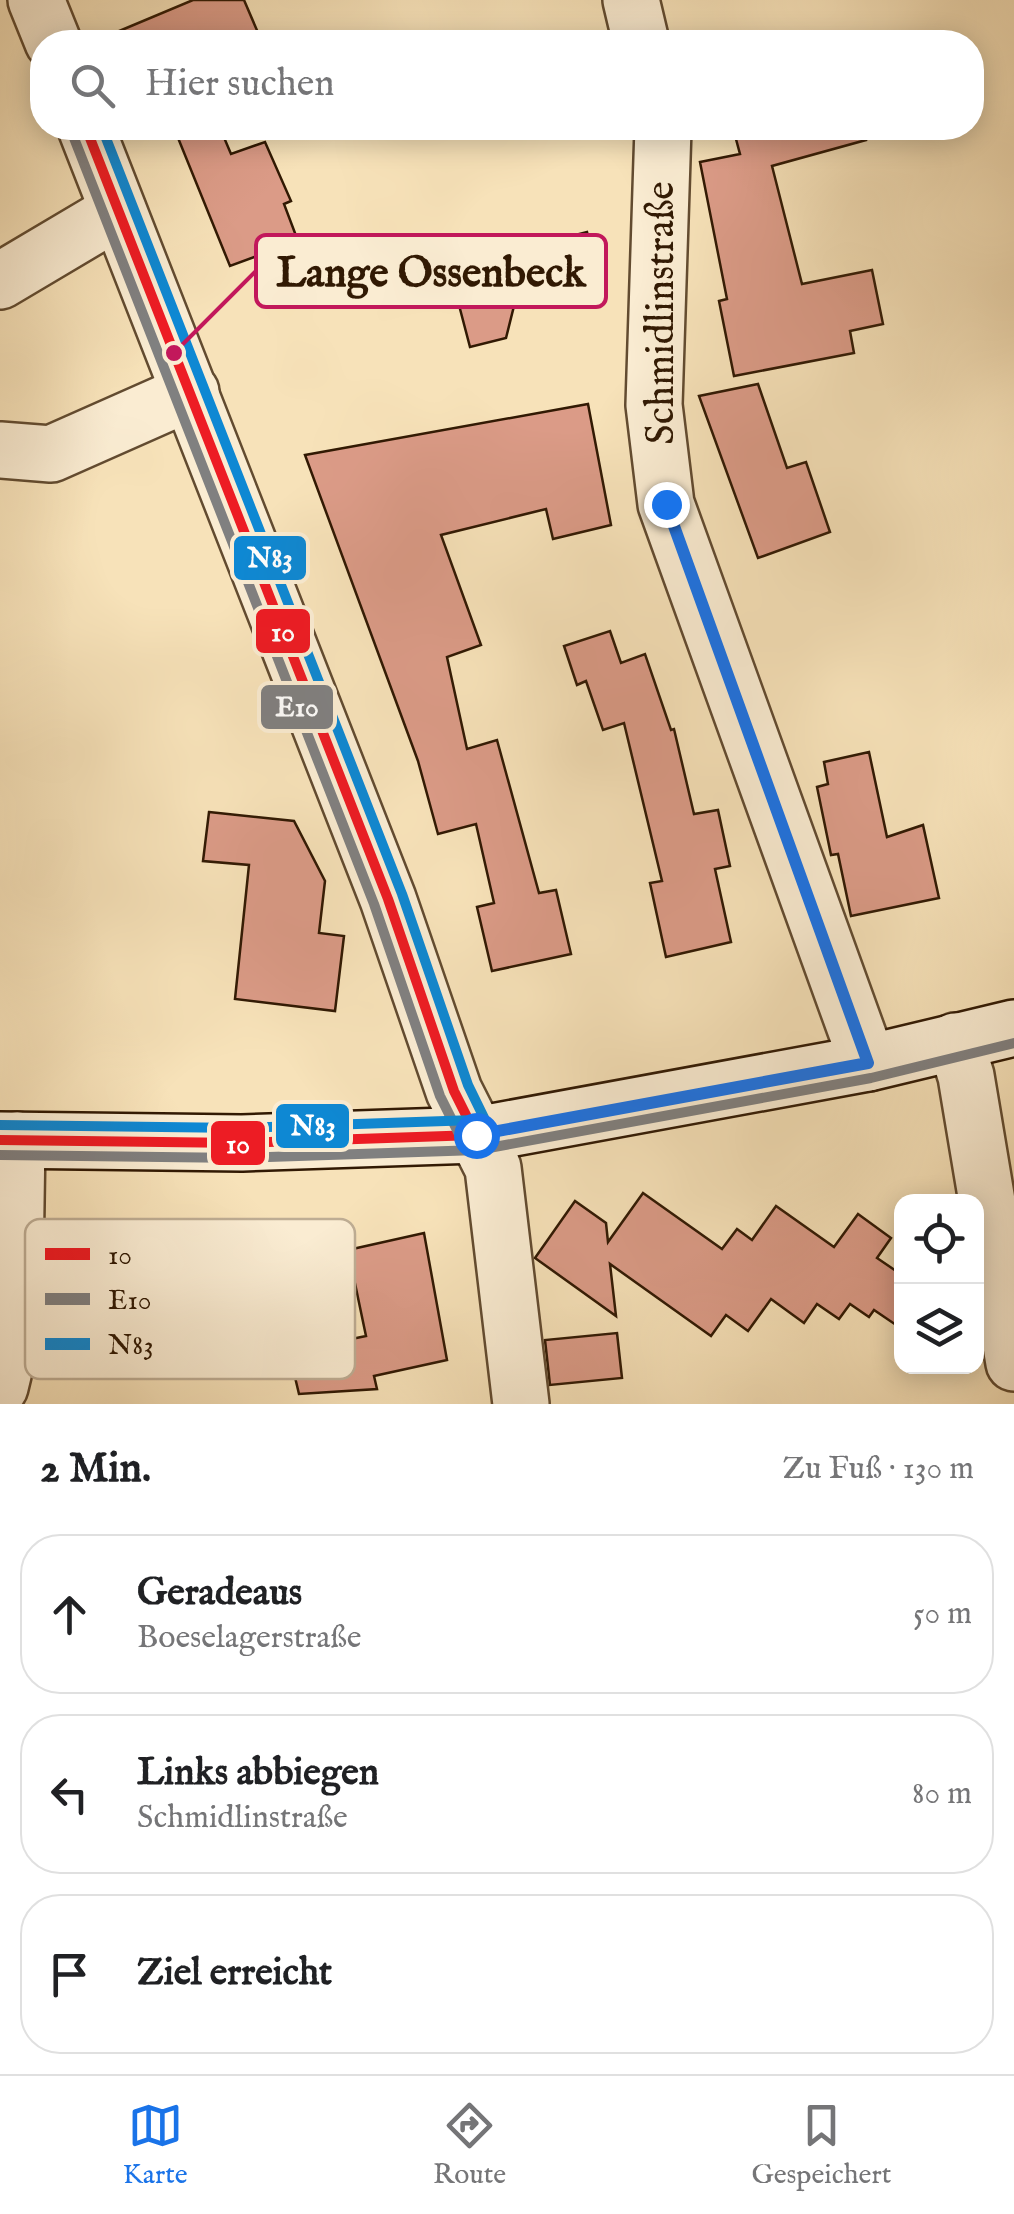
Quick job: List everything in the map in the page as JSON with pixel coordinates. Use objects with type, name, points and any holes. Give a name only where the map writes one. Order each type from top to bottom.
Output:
[{"type":"street","points":[[36,0],[48,30]]},
{"type":"street","points":[[631,0],[639,30]]},
{"type":"street","points":[[91,140],[388,899],[454,1091],[493,1168],[522,1404]]},
{"type":"street","name":"Schmidlinstraße","points":[[663,140],[654,405],[666,504],[868,1063]]},
{"type":"street","points":[[0,281],[118,211]]},
{"type":"street","points":[[0,450],[50,454],[191,392]]},
{"type":"street","points":[[0,1387],[14,1330],[8,1140],[242,1142],[476,1135],[868,1063],[1014,1028]]},
{"type":"street","points":[[955,1041],[966,1076],[1014,1363]]},
{"type":"building","points":[[193,0],[244,0],[257,30],[122,30]]},
{"type":"building","points":[[179,140],[225,140],[231,154],[265,142],[291,201],[284,204],[298,241],[230,266]]},
{"type":"building","points":[[736,140],[866,140],[772,166],[802,284],[872,270],[883,324],[850,331],[854,353],[734,376],[719,301],[727,299],[700,162],[740,154]]},
{"type":"building","points":[[587,232],[600,284],[514,306],[506,338],[470,347],[449,267]]},
{"type":"building","points":[[758,384],[787,468],[806,462],[830,532],[758,558],[699,396]]},
{"type":"building","points":[[588,404],[611,525],[553,539],[546,509],[441,535],[481,645],[447,657],[467,749],[497,740],[539,893],[556,890],[571,954],[492,971],[477,907],[494,903],[476,824],[438,834],[418,761],[305,455]]},
{"type":"building","points":[[610,631],[621,663],[645,654],[671,730],[674,729],[694,814],[718,810],[730,866],[715,869],[731,942],[666,957],[650,883],[662,881],[624,723],[603,730],[586,681],[577,685],[564,646]]},
{"type":"building","points":[[869,752],[887,837],[923,825],[939,898],[851,916],[838,854],[831,855],[817,787],[828,784],[824,762]]},
{"type":"building","points":[[209,812],[294,821],[325,881],[319,933],[344,936],[335,1011],[235,999],[249,865],[203,861]]},
{"type":"building","points":[[643,1193],[722,1249],[737,1229],[752,1240],[776,1206],[834,1247],[858,1214],[891,1238],[877,1258],[894,1270],[894,1324],[874,1310],[869,1317],[850,1304],[839,1319],[817,1304],[804,1323],[771,1299],[748,1331],[726,1315],[711,1336],[610,1264],[616,1316],[535,1258],[575,1201],[606,1223],[608,1242]]},
{"type":"building","points":[[424,1233],[447,1360],[374,1376],[377,1389],[299,1394],[295,1379],[355,1379],[355,1338],[366,1336],[355,1283],[355,1248]]},
{"type":"building","points":[[617,1333],[622,1378],[550,1385],[545,1340]]},
{"type":"transit line","name":"E10","points":[[75,140],[374,904],[440,1096],[463,1142]]},
{"type":"transit line","name":"10","points":[[91,140],[388,899],[454,1091],[476,1135]]},
{"type":"transit line","name":"N83","points":[[107,140],[402,894],[468,1085],[489,1128]]},
{"type":"transit line","name":"E10","points":[[0,1155],[242,1158],[478,1150],[871,1078],[1014,1043]]},
{"type":"transit line","name":"N83","points":[[0,1125],[242,1128],[475,1120]]},
{"type":"transit line","name":"10","points":[[0,1140],[242,1143],[476,1135]]},
{"type":"place","name":"Lange Ossenbeck","points":[[174,353]]},
{"type":"route","points":[[476,1135],[868,1063],[666,504]]}]
